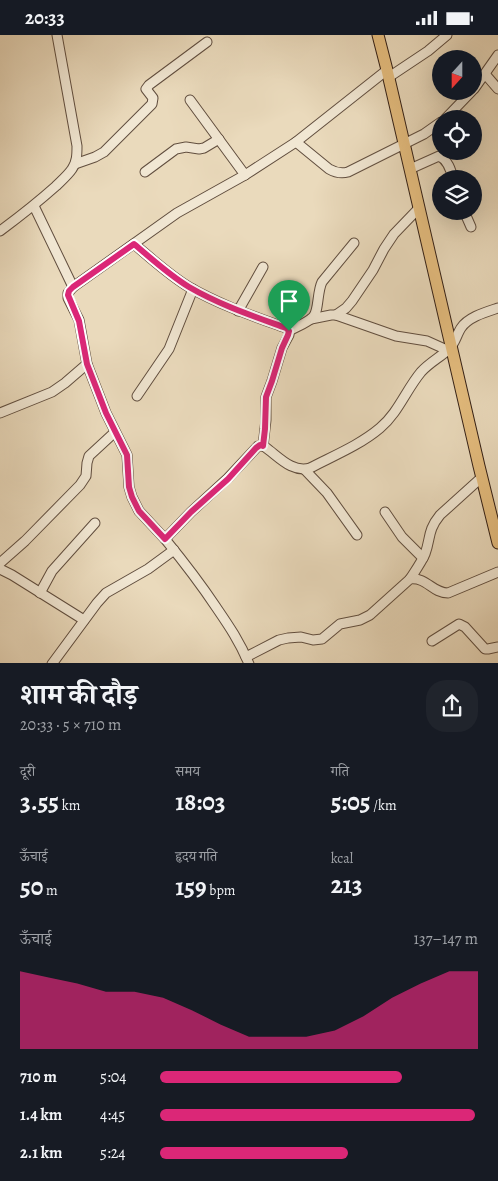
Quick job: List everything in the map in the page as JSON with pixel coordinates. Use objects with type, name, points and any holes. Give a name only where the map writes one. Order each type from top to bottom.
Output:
[{"type":"main road","points":[[378,35],[419,208],[449,349],[498,543]]},
{"type":"street","points":[[0,231],[34,206],[72,170],[75,164],[77,146],[57,35]]},
{"type":"street","points":[[447,35],[428,51],[388,73],[296,142],[245,175],[177,213],[73,287],[68,295],[79,321],[87,364],[106,413],[127,455],[129,487],[134,504],[196,578],[239,641],[248,660],[280,640],[301,637],[313,640],[322,639],[340,624],[360,621],[370,615],[410,579],[423,558],[435,521],[482,477]]},
{"type":"street","points":[[75,164],[99,155],[109,148],[152,104],[153,98],[146,89],[149,85],[207,42]]},
{"type":"street","points":[[482,79],[498,55]]},
{"type":"street","points":[[486,74],[498,89]]},
{"type":"street","points":[[190,100],[245,175]]},
{"type":"street","points":[[454,110],[463,100]]},
{"type":"street","points":[[296,142],[329,169],[342,173],[348,172],[432,130]]},
{"type":"street","points":[[145,172],[176,149],[186,147],[204,148],[219,139]]},
{"type":"street","points":[[410,169],[439,156],[444,159],[450,170]]},
{"type":"street","points":[[34,206],[73,287]]},
{"type":"street","points":[[336,315],[352,301],[394,234],[419,208]]},
{"type":"street","points":[[468,220],[471,227]]},
{"type":"street","points":[[311,319],[315,315],[322,283],[354,243]]},
{"type":"street","points":[[134,244],[172,275],[193,289],[238,311],[286,328],[289,331]]},
{"type":"street","points":[[238,311],[263,267]]},
{"type":"street","points":[[136,396],[169,349],[193,289]]},
{"type":"street","points":[[165,539],[191,512],[228,479],[260,445],[292,467],[305,470],[360,441],[380,428],[395,411],[421,372],[449,349],[464,324],[498,309]]},
{"type":"street","points":[[263,446],[266,397],[282,348],[289,331],[311,319],[336,315],[396,336],[427,341],[449,349]]},
{"type":"street","points":[[0,413],[52,392],[87,364]]},
{"type":"street","points":[[0,563],[25,541],[80,485],[86,476],[89,456],[116,432]]},
{"type":"street","points":[[305,470],[327,493],[357,535]]},
{"type":"street","points":[[385,512],[402,537],[423,558]]},
{"type":"street","points":[[40,593],[45,581],[55,567],[95,523]]},
{"type":"street","points":[[52,663],[106,593],[148,569],[174,550]]},
{"type":"street","points":[[0,569],[84,620]]},
{"type":"street","points":[[410,579],[420,579],[438,592],[448,593],[498,572]]},
{"type":"street","points":[[432,641],[459,624],[465,627],[485,649],[498,647]]},
{"type":"route","points":[[134,244],[189,287],[238,311],[286,328],[289,331],[266,397],[263,446],[260,445],[256,448],[218,489],[191,512],[165,539],[134,504],[129,487],[126,451],[110,422],[87,364],[79,321],[68,295],[69,291],[134,244]]}]
